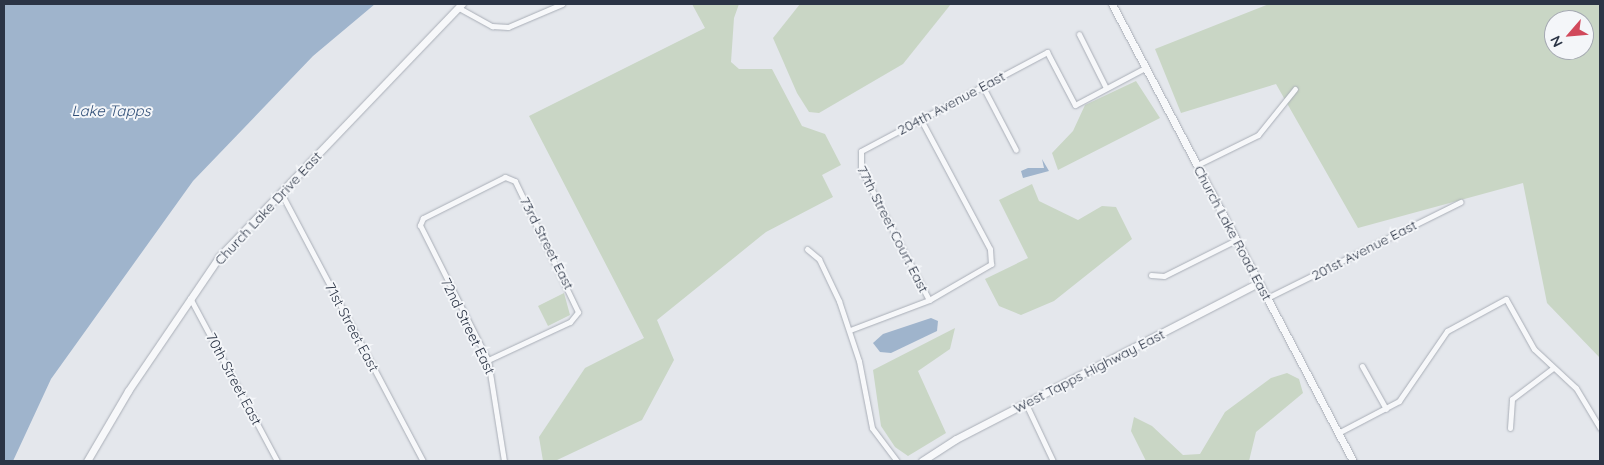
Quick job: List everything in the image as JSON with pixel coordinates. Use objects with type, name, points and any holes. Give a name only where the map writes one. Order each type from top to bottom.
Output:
[{"type":"street","points":[[461,6],[486,24],[508,27],[562,4]]},
{"type":"street","name":"Church Lake Road East","points":[[1112,4],[1353,461]]},
{"type":"street","name":"Church Lake Drive East","points":[[87,461],[190,298],[236,238],[461,6]]},
{"type":"street","points":[[1079,34],[1106,88],[1145,68]]},
{"type":"street","name":"204th Avenue East","points":[[858,158],[865,149],[982,85],[1048,52],[1075,105],[1106,88]]},
{"type":"street","points":[[982,85],[1016,150]]},
{"type":"street","points":[[1197,165],[1258,134],[1295,89]]},
{"type":"street","points":[[850,330],[929,300],[985,270],[991,259],[921,120]]},
{"type":"street","name":"77th Street Court East","points":[[858,158],[929,300]]},
{"type":"street","name":"72nd Street East","points":[[504,461],[488,360],[420,225],[423,218],[509,178]]},
{"type":"street","name":"73rd Street East","points":[[488,360],[570,322],[578,312],[515,181],[509,178]]},
{"type":"street","name":"71st Street East","points":[[280,193],[423,461]]},
{"type":"street","name":"201st Avenue East","points":[[1267,298],[1460,202]]},
{"type":"street","points":[[1151,275],[1164,276],[1236,240]]},
{"type":"street","points":[[807,249],[819,259],[850,330],[872,428],[897,461]]},
{"type":"street","name":"West Tapps Highway East","points":[[922,461],[1258,282]]},
{"type":"street","name":"70th Street East","points":[[190,298],[277,461]]},
{"type":"street","points":[[1338,433],[1386,409],[1408,392],[1447,331],[1498,301],[1510,300],[1534,350],[1576,388],[1600,428]]},
{"type":"street","points":[[1362,366],[1386,409]]},
{"type":"street","points":[[1510,428],[1512,399],[1553,368]]},
{"type":"street","points":[[1026,404],[1054,461]]},
{"type":"green space","points":[[692,4],[739,4],[734,18],[731,62],[739,69],[772,69],[802,126],[825,134],[841,165],[822,175],[833,197],[766,232],[657,320],[674,360],[642,420],[555,461],[543,461],[539,437],[585,368],[644,338],[529,116],[705,28]]},
{"type":"green space","points":[[800,4],[951,4],[903,64],[819,113],[809,112],[797,93],[773,38]]},
{"type":"green space","points":[[1269,4],[1600,4],[1600,358],[1547,303],[1523,183],[1358,228],[1276,84],[1181,113],[1155,49]]},
{"type":"green space","points":[[1136,81],[1160,118],[1058,170],[1052,153],[1073,131],[1085,105]]},
{"type":"green space","points":[[1032,184],[1039,201],[1078,220],[1102,206],[1116,207],[1132,239],[1054,301],[1021,315],[999,306],[985,279],[1028,258],[999,200]]},
{"type":"green space","points":[[564,293],[570,315],[548,326],[538,306]]},
{"type":"green space","points":[[955,328],[950,349],[918,371],[946,433],[908,456],[895,447],[881,426],[873,370]]},
{"type":"green space","points":[[1287,373],[1299,379],[1303,393],[1256,432],[1249,461],[1146,461],[1131,431],[1134,417],[1152,426],[1183,455],[1200,454],[1225,412],[1271,378]]},
{"type":"water","name":"Lake Tapps","points":[[4,4],[375,4],[313,56],[193,181],[51,379],[13,461],[4,461]]},
{"type":"water","points":[[1042,159],[1049,171],[1023,178],[1021,171],[1028,168],[1044,168]]},
{"type":"water","points":[[931,318],[938,321],[937,331],[891,353],[880,352],[873,343],[883,334]]}]
